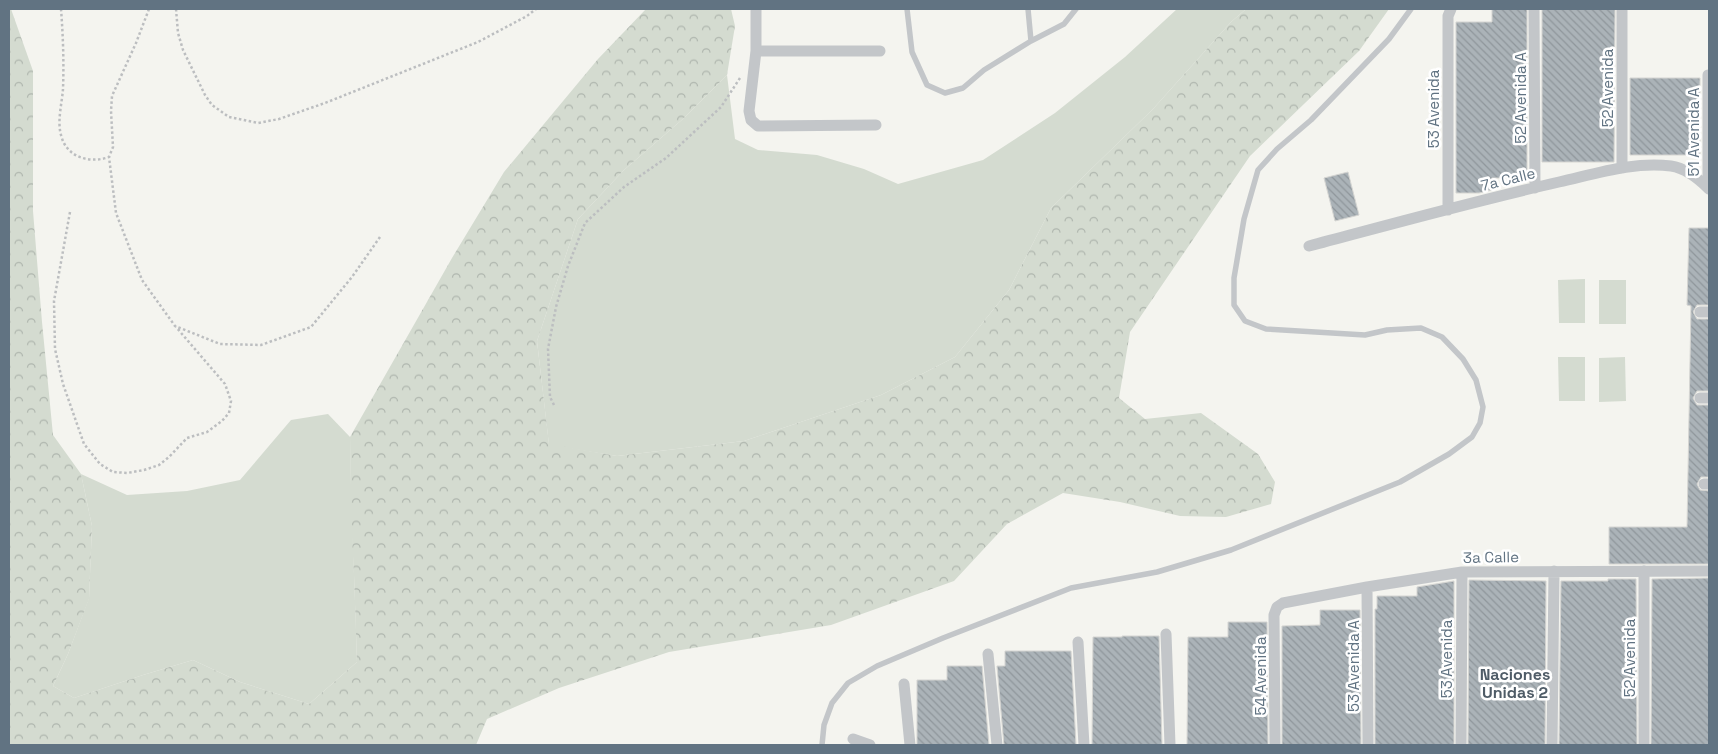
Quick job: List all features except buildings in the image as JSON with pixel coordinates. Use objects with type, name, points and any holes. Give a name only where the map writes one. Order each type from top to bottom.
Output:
[{"type":"street","points":[[756,9],[756,51],[749,111],[751,120],[758,126],[876,125]]},
{"type":"street","name":"53 Avenida","points":[[1448,210],[1448,16],[1451,9]]},
{"type":"street","name":"52 Avenida A","points":[[1534,9],[1535,188]]},
{"type":"street","name":"52 Avenida","points":[[1622,9],[1622,168]]},
{"type":"street","points":[[756,51],[880,51]]},
{"type":"street","name":"51 Avenida A","points":[[1708,76],[1709,188]]},
{"type":"street","name":"7a Calle","points":[[1309,246],[1535,188],[1622,168],[1674,166],[1686,171],[1709,188]]},
{"type":"street","points":[[1552,745],[1554,571]]},
{"type":"street","name":"3a Calle","points":[[1277,608],[1288,601],[1462,572],[1709,571]]},
{"type":"street","name":"53 Avenida","points":[[1461,745],[1462,572]]},
{"type":"street","name":"52 Avenida","points":[[1644,572],[1644,745]]},
{"type":"street","name":"53 Avenida A","points":[[1367,587],[1368,745]]},
{"type":"street","name":"54 Avenida","points":[[1275,745],[1274,620],[1277,608]]},
{"type":"street","points":[[1166,634],[1170,745]]},
{"type":"street","points":[[1078,642],[1084,745]]},
{"type":"street","points":[[988,654],[997,745]]},
{"type":"street","points":[[904,684],[910,745]]},
{"type":"street","points":[[853,739],[870,745]]},
{"type":"lane","points":[[907,9],[912,52],[928,85],[945,93],[963,88],[984,70],[1031,41],[1064,24],[1076,9]]},
{"type":"lane","points":[[1028,9],[1031,41]]},
{"type":"lane","points":[[822,745],[824,725],[832,703],[848,683],[877,666],[1071,588],[1157,572],[1231,550],[1400,482],[1448,454],[1472,437],[1480,423],[1483,407],[1476,380],[1463,359],[1442,337],[1421,328],[1387,330],[1365,335],[1266,329],[1245,322],[1234,306],[1234,278],[1244,219],[1258,170],[1277,149],[1311,120],[1382,46],[1411,9]]},
{"type":"path","points":[[61,9],[63,87],[60,135],[70,153],[78,157],[100,160],[109,157]]},
{"type":"path","points":[[70,212],[54,301],[55,349],[66,392],[84,444],[100,464],[113,472],[127,473],[144,470],[159,465],[187,438],[207,432],[222,421],[229,412],[231,401],[225,384],[175,326],[142,280],[116,213],[109,157],[113,147],[112,96],[149,9]]},
{"type":"path","points":[[176,9],[178,33],[183,50],[205,95],[212,105],[229,117],[258,123],[280,119],[478,42],[527,16],[536,9]]},
{"type":"path","points":[[554,405],[550,397],[548,350],[556,307],[568,266],[585,223],[624,187],[666,158],[721,107],[743,73]]},
{"type":"path","points":[[175,326],[220,344],[260,345],[310,327],[352,277],[380,237]]},
{"type":"green space","points":[[9,9],[11,9],[33,71],[33,211],[53,435],[81,474],[92,526],[89,599],[68,654],[53,686],[74,698],[193,660],[240,682],[309,704],[357,662],[351,518],[350,437],[452,258],[504,172],[598,59],[646,9],[731,9],[735,26],[727,75],[684,118],[624,170],[578,219],[537,341],[549,444],[617,456],[744,441],[881,395],[955,357],[1009,290],[1051,208],[1153,109],[1231,22],[1246,9],[1389,9],[1359,51],[1250,156],[1130,332],[1119,398],[1145,419],[1201,413],[1258,454],[1275,482],[1271,504],[1226,517],[1180,516],[1120,502],[1063,493],[1007,524],[954,581],[831,625],[669,652],[559,688],[487,719],[476,745],[9,745]]},
{"type":"green space","points":[[1177,9],[1246,9],[1231,22],[1153,109],[1051,208],[1009,290],[955,357],[881,395],[744,441],[617,456],[549,445],[537,341],[578,219],[624,170],[684,118],[727,75],[735,139],[758,150],[817,155],[864,169],[898,184],[983,160],[1055,113],[1125,57]]},
{"type":"green space","points":[[1585,279],[1585,323],[1559,323],[1558,280]]},
{"type":"green space","points":[[1599,280],[1626,280],[1626,324],[1599,324]]},
{"type":"green space","points":[[1558,357],[1585,357],[1585,401],[1559,401]]},
{"type":"green space","points":[[1625,357],[1626,401],[1599,402],[1599,358]]},
{"type":"green space","points":[[328,414],[350,437],[357,662],[309,704],[240,682],[193,660],[74,698],[53,686],[68,654],[89,598],[92,526],[81,474],[127,495],[187,491],[240,480],[291,420]]},
{"type":"district","name":"Naciones Unidas 2","points":[[1515,683]]}]
